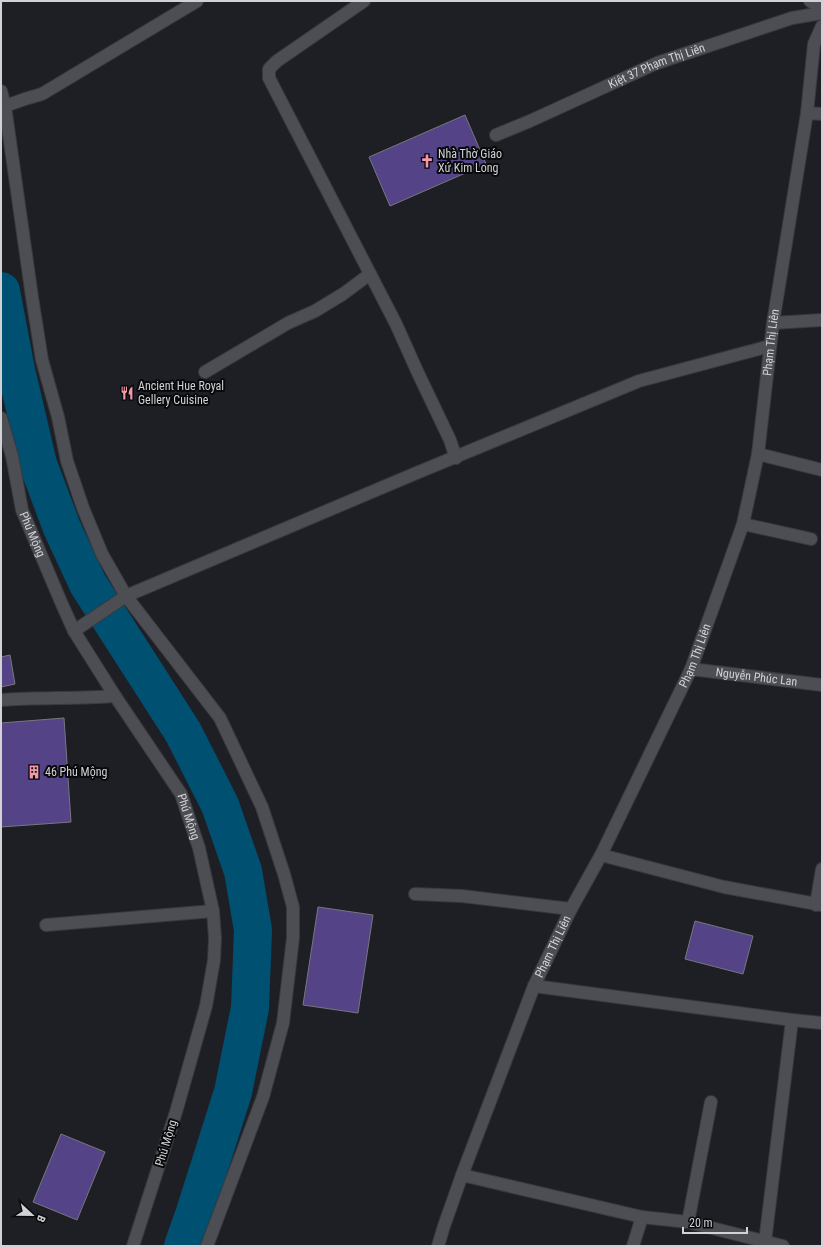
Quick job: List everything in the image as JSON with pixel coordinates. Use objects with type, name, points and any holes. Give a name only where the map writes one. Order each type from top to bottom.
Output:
[{"type":"street","points":[[5,106],[25,98],[42,94],[197,1]]},
{"type":"street","points":[[364,1],[277,61],[268,69],[269,78],[396,324],[450,440],[456,458]]},
{"type":"street","points":[[810,1],[822,8]]},
{"type":"street","name":"Kiệt 37 Phạm Thị Liên","points":[[496,135],[657,64],[792,18],[822,13]]},
{"type":"street","name":"Phạm Thị Liên","points":[[438,1246],[462,1175],[534,986],[571,909],[601,855],[691,668],[743,524],[758,454],[773,324],[807,113],[814,44],[822,26]]},
{"type":"street","points":[[1,91],[5,106],[42,360],[58,417],[67,461],[83,508],[102,554],[126,596],[220,718],[262,807],[293,907],[293,938],[283,1023],[263,1096],[207,1246]]},
{"type":"street","points":[[807,113],[822,114]]},
{"type":"street","points":[[205,372],[288,323],[343,294],[370,274]]},
{"type":"street","points":[[773,324],[822,320]]},
{"type":"street","points":[[74,631],[88,620],[126,596],[639,381],[770,346]]},
{"type":"street","name":"Phú Mộng","points":[[1,418],[12,456],[22,510],[74,631],[115,696],[181,794],[199,848],[214,911],[214,960],[206,1006],[180,1098],[133,1246]]},
{"type":"street","points":[[758,454],[822,470]]},
{"type":"street","points":[[743,524],[811,539]]},
{"type":"street","name":"Nguyễn Phúc Lan","points":[[691,668],[822,685]]},
{"type":"street","points":[[1,700],[115,696]]},
{"type":"street","points":[[601,855],[724,887],[819,905],[822,869]]},
{"type":"street","points":[[415,894],[462,896],[571,909]]},
{"type":"street","points":[[46,925],[214,911]]},
{"type":"street","points":[[534,986],[822,1023]]},
{"type":"street","points":[[765,1242],[792,1020]]},
{"type":"street","points":[[688,1222],[711,1102]]},
{"type":"street","points":[[462,1175],[642,1217],[688,1222],[783,1246]]},
{"type":"street","points":[[633,1246],[642,1217]]},
{"type":"building","name":"Nhà Thờ Giáo Xứ Kim Long","points":[[465,115],[486,164],[390,206],[369,157]]},
{"type":"building","points":[[10,655],[15,684],[1,687],[1,657]]},
{"type":"building","name":"46 Phú Mộng","points":[[64,718],[71,822],[1,827],[1,723]]},
{"type":"building","points":[[318,907],[373,915],[358,1013],[303,1005]]},
{"type":"building","points":[[695,921],[753,936],[743,974],[685,959]]},
{"type":"building","points":[[61,1134],[105,1152],[77,1220],[33,1202]]},
{"type":"waterway","points":[[1,291],[16,370],[38,464],[62,528],[88,584],[183,732],[220,805],[243,871],[253,930],[250,1008],[233,1092],[183,1246]]},
{"type":"place","name":"Nhà Thờ Giáo Xứ Kim Long","points":[[427,161]]},
{"type":"place","name":"Ancient Hue Royal Gellery Cuisine","points":[[127,393]]},
{"type":"place","name":"46 Phú Mộng","points":[[34,772]]}]
